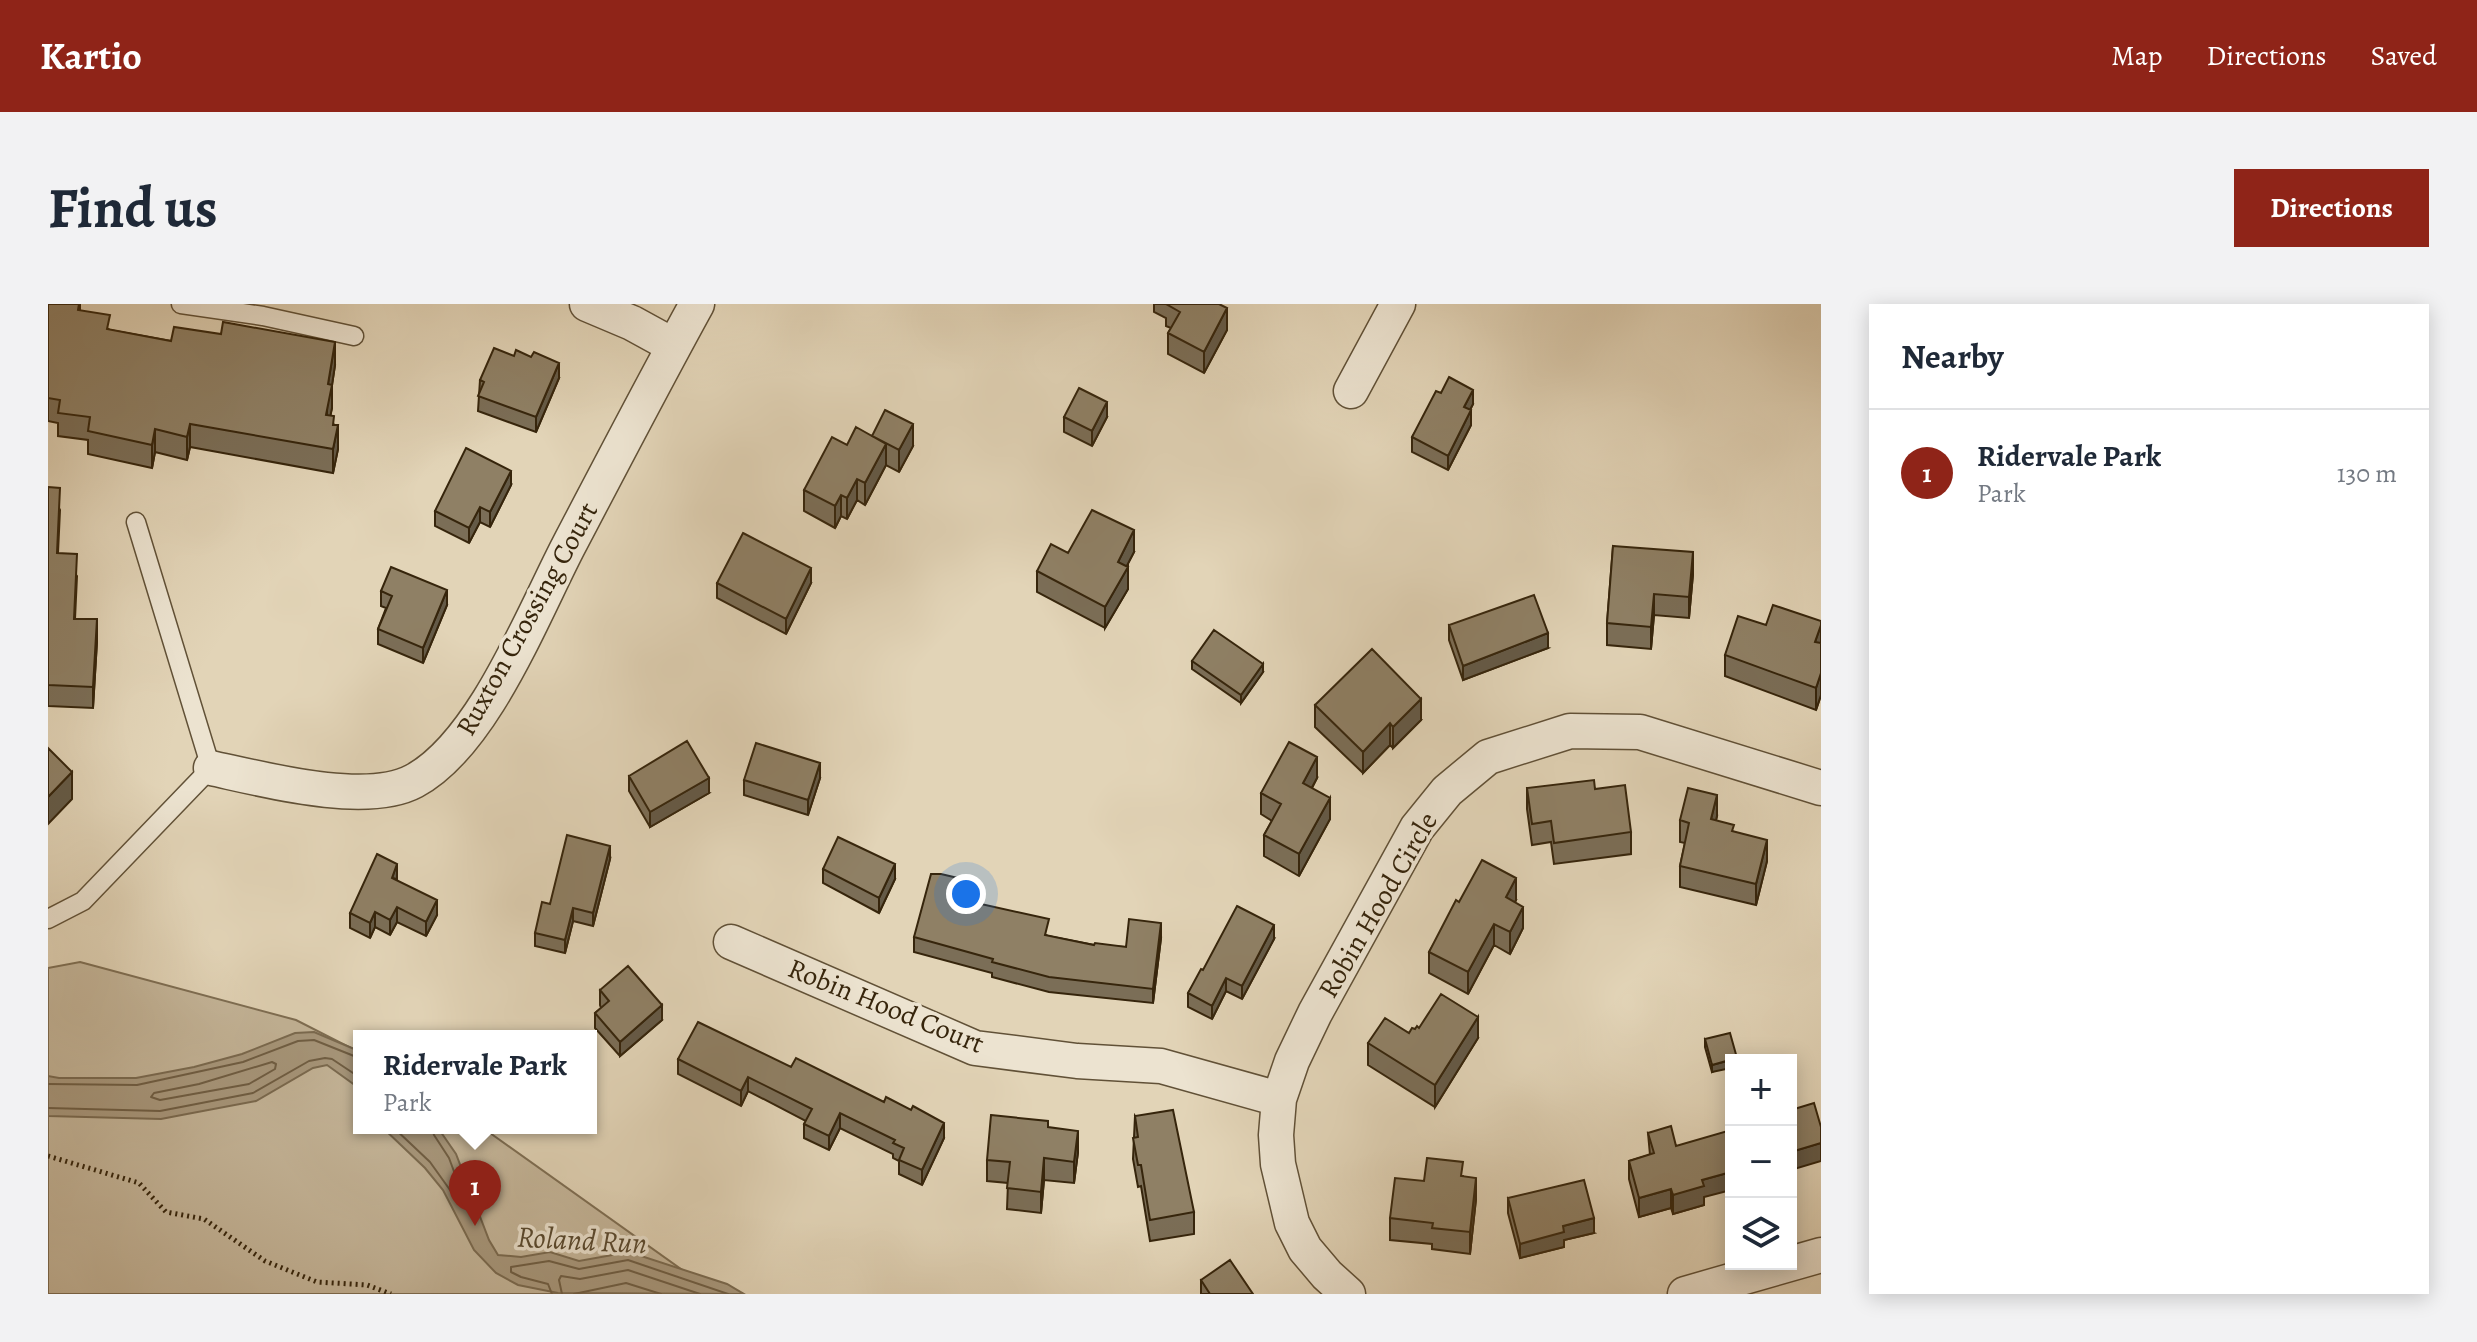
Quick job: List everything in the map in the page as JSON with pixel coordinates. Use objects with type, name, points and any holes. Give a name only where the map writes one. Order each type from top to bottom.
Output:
[{"type":"street","points":[[587,304],[632,323],[674,346]]},
{"type":"street","name":"Ruxton Crossing Court","points":[[211,768],[305,789],[377,791],[412,783],[453,751],[502,676],[697,304]]},
{"type":"street","points":[[1351,391],[1398,304]]},
{"type":"street","name":"Robin Hood Circle","points":[[1348,1294],[1305,1249],[1292,1223],[1278,1164],[1276,1135],[1279,1099],[1292,1061],[1315,1013],[1417,828],[1447,791],[1488,757],[1570,731],[1640,732],[1821,788]]},
{"type":"street","name":"Robin Hood Court","points":[[731,942],[975,1048],[1077,1061],[1161,1066],[1279,1099]]},
{"type":"street","points":[[1685,1294],[1821,1255]]},
{"type":"lane","points":[[181,304],[264,310],[354,336]]},
{"type":"lane","points":[[48,919],[83,901],[211,768],[136,522]]},
{"type":"path","points":[[48,1156],[139,1183],[166,1212],[204,1219],[265,1261],[304,1277],[317,1282],[367,1285],[391,1294]]},
{"type":"path","points":[[360,1294],[367,1285]]},
{"type":"shaded area","points":[[80,962],[296,1020],[353,1049],[353,1134],[491,1134],[716,1294],[48,1294],[48,968]]},
{"type":"water","points":[[314,1032],[353,1048],[353,1084],[327,1065],[313,1068],[256,1101],[161,1119],[48,1116],[48,1076],[136,1078],[242,1054],[295,1033]]},
{"type":"water","name":"Roland Run","points":[[389,1134],[442,1134],[456,1154],[489,1240],[498,1255],[521,1257],[550,1252],[579,1261],[629,1252],[727,1284],[744,1294],[558,1293],[518,1285],[496,1273],[474,1250],[443,1190]]},
{"type":"building","points":[[48,304],[79,304],[78,310],[110,315],[107,329],[171,341],[174,327],[221,334],[223,322],[335,342],[326,415],[334,416],[333,425],[338,425],[333,449],[190,424],[187,437],[155,429],[152,445],[88,431],[90,417],[58,413],[60,400],[48,398]]},
{"type":"building","points":[[1166,304],[1219,304],[1227,308],[1204,352],[1168,333],[1180,312]]},
{"type":"building","points":[[494,348],[514,356],[516,350],[531,357],[534,352],[559,363],[536,417],[478,396],[484,382],[480,380]]},
{"type":"building","points":[[1449,377],[1473,390],[1464,407],[1471,410],[1448,456],[1412,437],[1436,391],[1441,393]]},
{"type":"building","points":[[1079,388],[1107,402],[1092,431],[1064,417]]},
{"type":"building","points":[[885,410],[913,424],[899,450],[872,436]]},
{"type":"building","points":[[856,427],[886,444],[865,483],[857,479],[847,498],[841,495],[835,506],[804,490],[832,437],[847,445]]},
{"type":"building","points":[[466,448],[511,471],[490,512],[480,507],[469,528],[435,511]]},
{"type":"building","points":[[48,487],[60,488],[57,553],[77,554],[74,619],[97,619],[93,687],[48,685]]},
{"type":"building","points":[[1092,510],[1134,530],[1118,562],[1128,567],[1105,607],[1037,571],[1051,544],[1068,553]]},
{"type":"building","points":[[743,533],[811,568],[786,619],[717,583]]},
{"type":"building","points":[[1613,546],[1693,552],[1689,597],[1654,594],[1651,627],[1607,623]]},
{"type":"building","points":[[391,567],[447,590],[423,648],[378,629],[392,596],[381,591]]},
{"type":"building","points":[[1534,595],[1548,633],[1463,666],[1449,625]]},
{"type":"building","points":[[1773,605],[1821,621],[1815,642],[1821,643],[1821,673],[1816,688],[1725,655],[1738,616],[1766,625]]},
{"type":"building","points":[[1214,630],[1263,664],[1241,695],[1192,661]]},
{"type":"building","points":[[1372,649],[1421,699],[1393,727],[1390,723],[1363,752],[1315,705]]},
{"type":"building","points":[[687,741],[709,778],[650,812],[629,776]]},
{"type":"building","points":[[1289,742],[1317,757],[1303,783],[1330,798],[1299,854],[1264,835],[1281,804],[1261,793]]},
{"type":"building","points":[[756,743],[820,763],[808,800],[744,780]]},
{"type":"building","points":[[48,748],[72,772],[48,797]]},
{"type":"building","points":[[1594,780],[1595,789],[1625,785],[1631,832],[1554,843],[1551,821],[1532,824],[1527,788]]},
{"type":"building","points":[[1688,788],[1717,795],[1711,819],[1734,825],[1732,831],[1767,840],[1756,884],[1680,866],[1689,823],[1680,820]]},
{"type":"building","points":[[567,835],[610,846],[593,913],[573,908],[565,940],[535,933],[542,902],[550,904]]},
{"type":"building","points":[[838,837],[895,864],[879,898],[823,869]]},
{"type":"building","points":[[377,854],[397,864],[392,878],[437,900],[426,922],[397,907],[390,920],[375,912],[370,923],[350,913]]},
{"type":"building","points":[[1482,860],[1516,878],[1506,897],[1523,907],[1510,932],[1494,924],[1468,972],[1429,952],[1456,900],[1459,902]]},
{"type":"building","points":[[931,874],[958,878],[955,887],[975,892],[972,902],[1049,919],[1045,935],[1094,945],[1126,947],[1129,919],[1161,923],[1153,989],[1049,977],[914,937]]},
{"type":"building","points":[[1237,906],[1274,925],[1242,986],[1226,978],[1212,1006],[1188,993]]},
{"type":"building","points":[[628,966],[662,1005],[620,1042],[595,1013],[609,1001],[600,990]]},
{"type":"building","points":[[1441,994],[1478,1017],[1435,1085],[1368,1043],[1385,1018],[1409,1033],[1412,1028],[1419,1028]]},
{"type":"building","points":[[698,1022],[791,1067],[796,1058],[884,1102],[886,1097],[911,1110],[913,1106],[944,1123],[922,1170],[899,1160],[904,1148],[893,1143],[895,1140],[840,1113],[829,1136],[804,1124],[812,1109],[748,1077],[741,1091],[678,1059]]},
{"type":"building","points":[[1730,1033],[1736,1054],[1725,1054],[1725,1061],[1712,1065],[1705,1039]]},
{"type":"building","points":[[1814,1103],[1821,1127],[1821,1143],[1797,1150],[1797,1108]]},
{"type":"building","points":[[1173,1110],[1194,1212],[1150,1220],[1133,1138],[1138,1137],[1135,1116]]},
{"type":"building","points":[[991,1115],[1048,1121],[1048,1127],[1078,1131],[1074,1162],[1044,1158],[1041,1192],[1007,1188],[1010,1162],[987,1160]]},
{"type":"building","points":[[1671,1126],[1676,1146],[1725,1132],[1725,1174],[1702,1180],[1704,1186],[1673,1195],[1671,1189],[1639,1198],[1629,1161],[1654,1153],[1648,1133]]},
{"type":"building","points":[[1427,1158],[1463,1162],[1461,1176],[1476,1178],[1470,1232],[1432,1228],[1433,1223],[1390,1218],[1395,1178],[1424,1181]]},
{"type":"building","points":[[1584,1180],[1594,1218],[1563,1226],[1564,1232],[1520,1244],[1508,1198]]},
{"type":"building","points":[[1230,1260],[1253,1294],[1210,1294],[1201,1280]]},
{"type":"place","name":"Ridervale Park","points":[[475,1226]]}]
